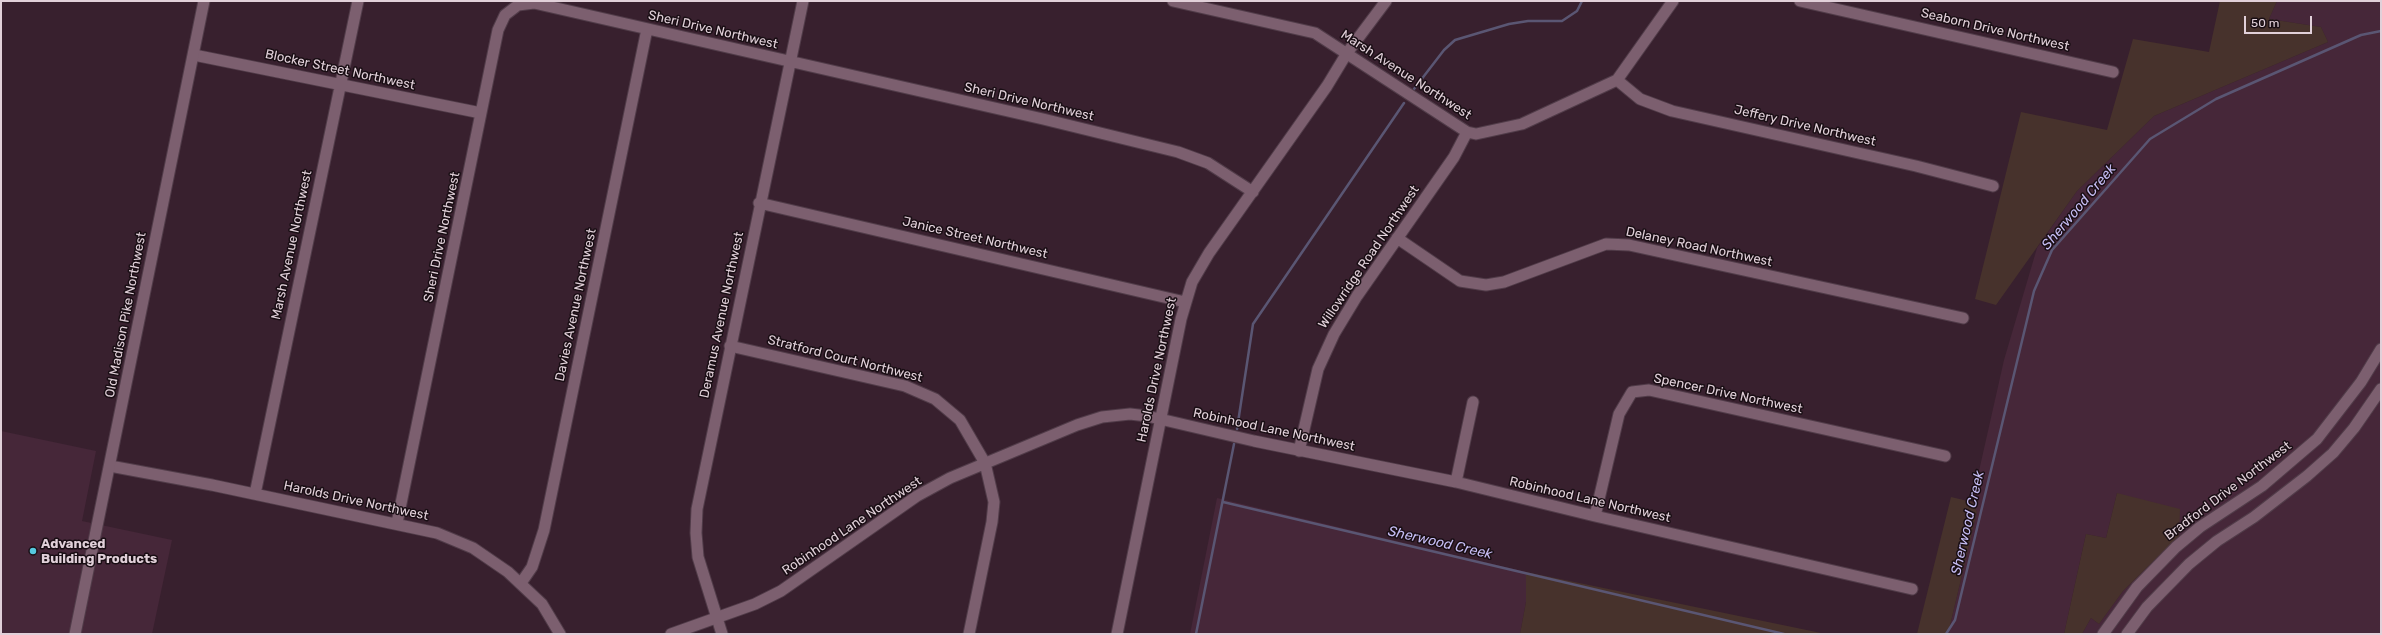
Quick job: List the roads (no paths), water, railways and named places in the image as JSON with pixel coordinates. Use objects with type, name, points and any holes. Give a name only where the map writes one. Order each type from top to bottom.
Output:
[{"type":"street","name":"Old Madison Pike Northwest","points":[[75,634],[204,1]]},
{"type":"street","name":"Marsh Avenue Northwest","points":[[255,494],[358,1]]},
{"type":"street","name":"Deramus Avenue Northwest","points":[[722,634],[698,557],[696,523],[759,203],[803,1]]},
{"type":"street","name":"Marsh Avenue Northwest","points":[[1173,1],[1315,33],[1467,132],[1476,134],[1522,124],[1618,80]]},
{"type":"street","name":"Harolds Drive Northwest","points":[[1117,634],[1185,302],[1192,282],[1203,263],[1327,86],[1347,53],[1386,1]]},
{"type":"street","points":[[1618,80],[1673,1]]},
{"type":"street","name":"Seaborn Drive Northwest","points":[[1800,1],[2113,72]]},
{"type":"street","name":"Sheri Drive Northwest","points":[[397,523],[498,30],[505,15],[518,5],[534,3],[1178,152],[1208,163],[1253,192]]},
{"type":"street","name":"Davies Avenue Northwest","points":[[521,583],[532,567],[544,530],[647,29]]},
{"type":"street","name":"Blocker Street Northwest","points":[[194,55],[481,113]]},
{"type":"street","name":"Jeffery Drive Northwest","points":[[1618,80],[1640,99],[1672,111],[1909,164],[1993,186]]},
{"type":"street","name":"Willowridge Road Northwest","points":[[1299,451],[1313,387],[1328,344],[1357,296],[1454,157],[1467,132]]},
{"type":"street","name":"Janice Street Northwest","points":[[759,203],[1185,302]]},
{"type":"street","name":"Delaney Road Northwest","points":[[1397,238],[1438,268],[1460,281],[1486,285],[1504,282],[1606,244],[1629,245],[1963,318]]},
{"type":"street","name":"Stratford Court Northwest","points":[[730,346],[905,386],[926,394],[944,405],[960,420],[972,438],[985,463],[993,492],[994,513],[969,634]]},
{"type":"street","name":"Bradford Drive Northwest","points":[[2103,634],[2137,587],[2176,547],[2200,527],[2262,486],[2317,439],[2361,382],[2381,350]]},
{"type":"street","points":[[2127,634],[2147,607],[2189,564],[2217,541],[2254,517],[2301,481],[2333,453],[2354,428],[2381,389]]},
{"type":"street","name":"Spencer Drive Northwest","points":[[1595,516],[1619,414],[1632,392],[1648,390],[1945,456]]},
{"type":"street","points":[[1456,482],[1474,402]]},
{"type":"street","name":"Robinhood Lane Northwest","points":[[671,634],[755,604],[781,591],[917,496],[950,478],[1063,430],[1097,419],[1130,414],[1161,419],[1299,451],[1456,482],[1595,516],[1912,589]]},
{"type":"street","name":"Harolds Drive Northwest","points":[[110,466],[397,523],[437,533],[473,548],[500,565],[542,604],[560,634]]},
{"type":"waterway","points":[[1414,89],[1444,50],[1455,40],[1509,24],[1528,21],[1562,21],[1577,11],[1582,1]]},
{"type":"waterway","name":"Sherwood Creek","points":[[1946,634],[1955,620],[2034,291],[2052,250],[2150,139],[2216,99],[2361,35],[2381,31]]},
{"type":"waterway","points":[[1237,429],[1253,324],[1404,103]]},
{"type":"waterway","name":"Sherwood Creek","points":[[1196,634],[1234,444]]},
{"type":"waterway","name":"Sherwood Creek","points":[[1223,502],[1784,634]]},
{"type":"place","name":"Advanced Building Products","points":[[33,551]]}]
